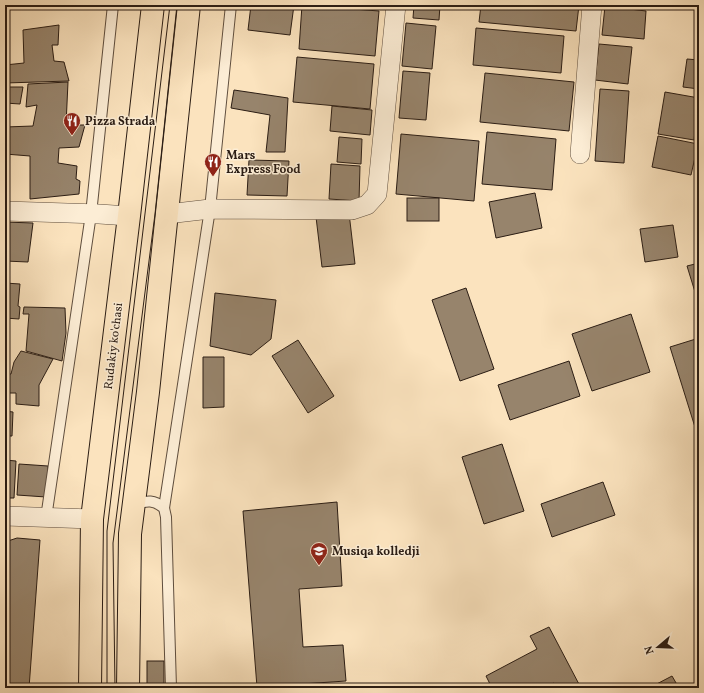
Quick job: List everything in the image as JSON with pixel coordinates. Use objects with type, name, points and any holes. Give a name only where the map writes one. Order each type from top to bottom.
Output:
[{"type":"main road","name":"Rudakiy ko'chasi","points":[[90,688],[92,519],[153,5]]},
{"type":"main road","points":[[128,688],[130,534],[148,392],[189,5]]},
{"type":"street","points":[[167,214],[210,209],[352,210],[367,204],[377,194],[396,5]]},
{"type":"street","points":[[580,154],[592,5]]},
{"type":"street","points":[[5,212],[129,216]]},
{"type":"street","points":[[5,516],[92,519]]},
{"type":"lane","points":[[46,518],[91,214],[113,5]]},
{"type":"lane","points":[[171,688],[166,517],[164,508],[210,209],[232,5]]},
{"type":"lane","points":[[133,504],[150,501],[158,503],[164,508]]},
{"type":"building","points":[[71,5],[102,5],[71,8]]},
{"type":"building","points":[[251,5],[294,5],[290,35],[248,30]]},
{"type":"building","points":[[302,5],[379,11],[375,56],[299,49]]},
{"type":"building","points":[[414,5],[440,5],[439,20],[413,18]]},
{"type":"building","points":[[481,5],[579,5],[576,31],[479,22]]},
{"type":"building","points":[[605,6],[646,11],[644,39],[602,35]]},
{"type":"building","points":[[406,23],[436,26],[432,69],[402,66]]},
{"type":"building","points":[[59,25],[58,45],[52,45],[54,61],[64,62],[69,81],[5,83],[5,65],[24,63],[23,30]]},
{"type":"building","points":[[476,28],[564,36],[561,73],[473,65]]},
{"type":"building","points":[[599,44],[632,47],[628,84],[595,80]]},
{"type":"building","points":[[297,57],[374,64],[370,109],[293,102]]},
{"type":"building","points":[[687,59],[699,60],[699,89],[683,87]]},
{"type":"building","points":[[403,71],[430,73],[426,120],[399,118]]},
{"type":"building","points":[[485,73],[574,82],[569,131],[480,122]]},
{"type":"building","points":[[68,82],[66,125],[85,125],[79,147],[59,148],[58,163],[77,166],[76,179],[80,181],[79,194],[30,199],[30,156],[5,154],[5,127],[33,126],[37,105],[26,107],[28,84]]},
{"type":"building","points":[[5,87],[23,87],[20,104],[5,103]]},
{"type":"building","points":[[600,89],[629,91],[624,163],[595,161]]},
{"type":"building","points":[[234,90],[288,98],[285,152],[266,152],[270,115],[231,108]]},
{"type":"building","points":[[665,92],[699,98],[694,140],[658,134]]},
{"type":"building","points":[[332,106],[372,110],[370,135],[330,131]]},
{"type":"building","points":[[487,132],[556,139],[552,190],[482,184]]},
{"type":"building","points":[[401,134],[479,141],[474,201],[396,194]]},
{"type":"building","points":[[658,136],[698,144],[691,175],[652,167]]},
{"type":"building","points":[[339,137],[362,139],[361,164],[337,162]]},
{"type":"building","points":[[249,160],[289,161],[287,196],[247,195]]},
{"type":"building","points":[[331,164],[360,166],[359,201],[329,199]]},
{"type":"building","points":[[535,193],[542,228],[496,238],[489,202]]},
{"type":"building","points":[[407,198],[439,198],[439,221],[407,221]]},
{"type":"building","points":[[349,213],[355,264],[322,267],[316,217]]},
{"type":"building","points":[[5,222],[33,223],[28,262],[5,261]]},
{"type":"building","points":[[673,225],[678,257],[645,262],[640,229]]},
{"type":"building","points":[[699,263],[699,305],[687,266]]},
{"type":"building","points":[[5,283],[20,284],[18,306],[20,307],[19,319],[5,318]]},
{"type":"building","points":[[466,288],[494,369],[460,381],[432,300]]},
{"type":"building","points":[[215,293],[276,300],[271,339],[251,355],[210,346]]},
{"type":"building","points":[[24,307],[65,308],[66,333],[62,361],[26,351],[29,314],[23,314]]},
{"type":"building","points":[[631,314],[650,372],[592,391],[572,334]]},
{"type":"building","points":[[699,338],[699,440],[670,347]]},
{"type":"building","points":[[298,340],[334,396],[308,413],[272,356]]},
{"type":"building","points":[[21,351],[53,359],[39,385],[39,406],[16,404],[16,393],[8,393],[8,383],[5,383],[5,374],[11,374],[14,362]]},
{"type":"building","points":[[203,357],[224,357],[224,407],[203,408]]},
{"type":"building","points":[[569,361],[580,396],[510,420],[498,385]]},
{"type":"building","points":[[5,411],[13,412],[12,436],[5,436]]},
{"type":"building","points":[[502,444],[524,511],[484,524],[462,457]]},
{"type":"building","points":[[5,460],[16,461],[14,498],[5,498]]},
{"type":"building","points":[[19,464],[48,466],[46,497],[17,495]]},
{"type":"building","points":[[603,482],[615,515],[552,537],[541,504]]},
{"type":"building","points":[[337,502],[342,586],[299,589],[303,647],[343,645],[346,681],[257,687],[243,511]]},
{"type":"building","points":[[17,538],[40,540],[29,688],[5,688],[5,542]]},
{"type":"building","points":[[549,627],[581,688],[556,688],[554,683],[544,688],[492,688],[486,676],[537,649],[530,636]]},
{"type":"building","points":[[147,661],[164,661],[164,688],[147,688]]},
{"type":"building","points":[[672,676],[679,688],[649,688]]},
{"type":"tram line","points":[[107,688],[107,531],[170,5]]},
{"type":"tram line","points":[[115,688],[113,543],[155,214],[177,5]]},
{"type":"place","name":"Pizza Strada","points":[[72,136]]},
{"type":"place","name":"Mars Express Food","points":[[213,177]]},
{"type":"place","name":"Musiqa kolledji","points":[[319,566]]}]
